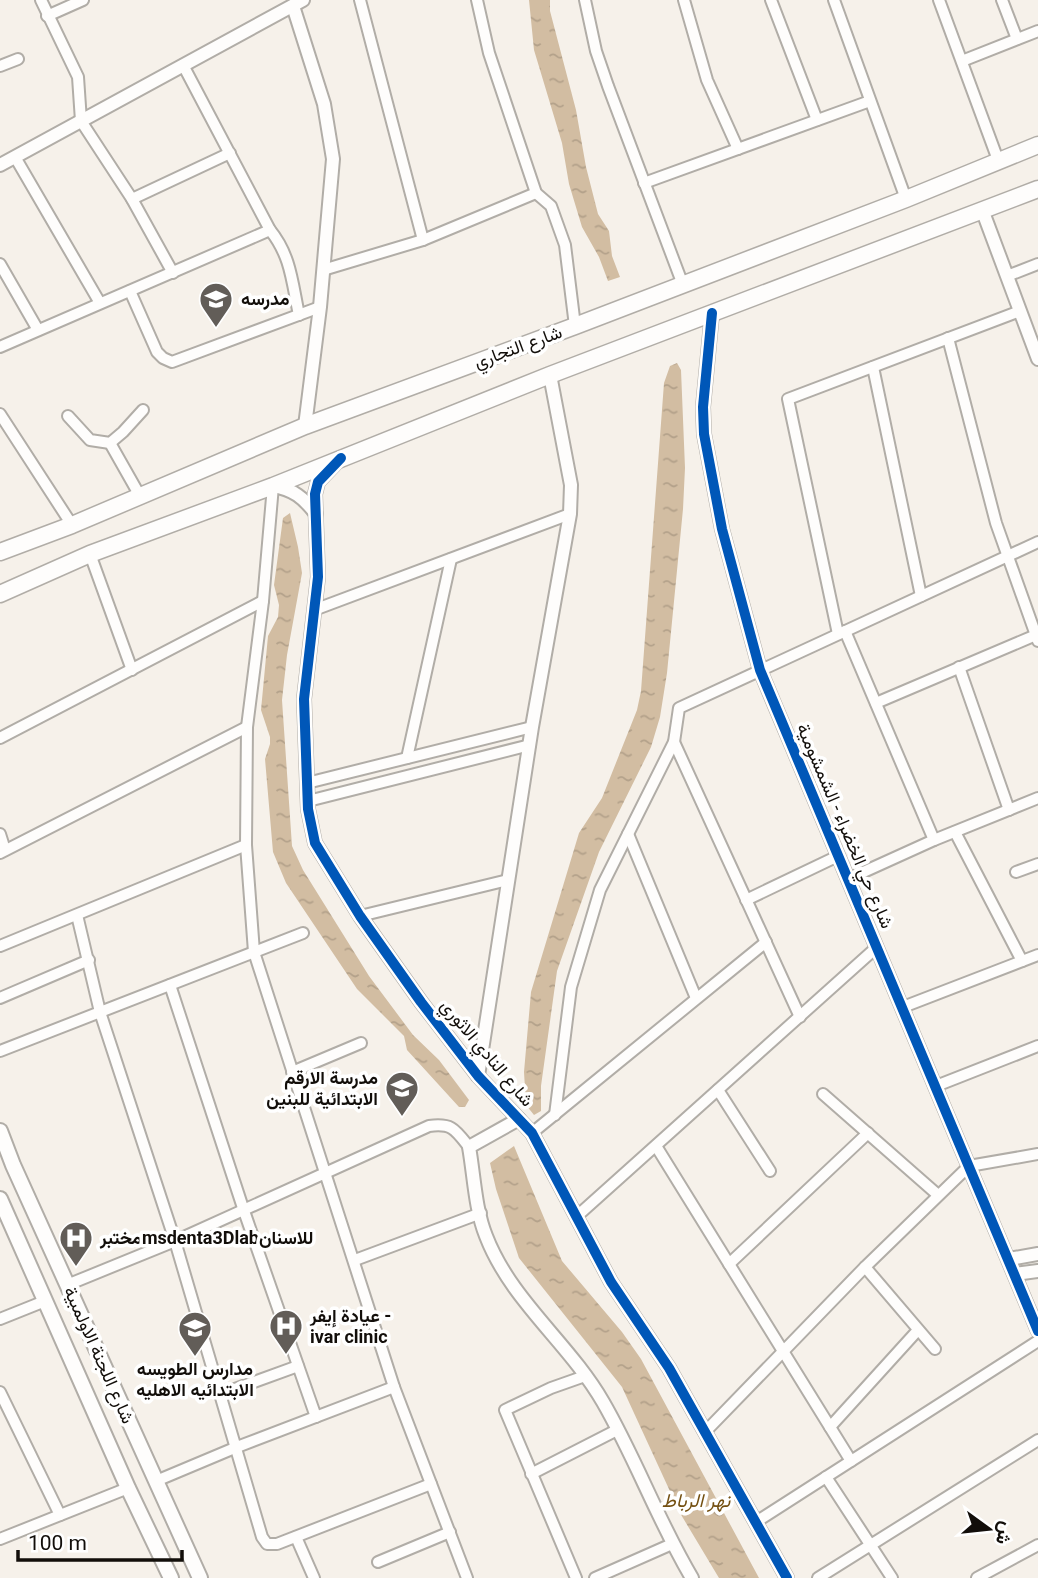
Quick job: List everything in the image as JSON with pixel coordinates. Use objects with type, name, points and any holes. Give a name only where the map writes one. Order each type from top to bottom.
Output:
[{"type":"main road","name":"شارع التجاري","points":[[0,552],[72,525],[305,426],[683,285],[1038,145]]},
{"type":"main road","name":"شارع التجاري","points":[[0,594],[90,554],[273,486],[550,375],[1038,189]]},
{"type":"main road","name":"شارع اللجنة الاولمبية","points":[[0,1131],[200,1578]]},
{"type":"main road","name":"شارع اللجنة الاولمبية","points":[[0,1199],[3,1217],[45,1301],[171,1578]]},
{"type":"street","points":[[41,0],[78,77],[81,121],[132,199],[173,273]]},
{"type":"street","points":[[47,16],[83,0]]},
{"type":"street","points":[[360,0],[423,240]]},
{"type":"street","points":[[477,0],[489,53],[536,193],[551,206],[565,245],[575,326]]},
{"type":"street","points":[[585,0],[596,51],[683,285]]},
{"type":"street","points":[[684,0],[706,80],[738,149]]},
{"type":"street","points":[[771,0],[817,120]]},
{"type":"street","points":[[834,0],[906,199]]},
{"type":"street","points":[[939,0],[999,160]]},
{"type":"street","points":[[1002,0],[1017,39]]},
{"type":"street","points":[[0,165],[298,3],[324,104],[333,159],[320,307],[305,426]]},
{"type":"street","points":[[962,61],[1038,31]]},
{"type":"street","points":[[0,66],[18,58]]},
{"type":"street","points":[[183,65],[270,230],[282,244],[288,258],[299,315]]},
{"type":"street","points":[[644,183],[870,101]]},
{"type":"street","points":[[132,199],[230,153]]},
{"type":"street","points":[[15,157],[100,303]]},
{"type":"street","points":[[323,271],[423,240],[536,193]]},
{"type":"street","points":[[982,212],[1038,359]]},
{"type":"street","points":[[0,346],[270,230]]},
{"type":"street","points":[[0,264],[38,330]]},
{"type":"street","points":[[1007,276],[1038,264]]},
{"type":"street","points":[[130,291],[157,352],[172,362],[320,307]]},
{"type":"street","points":[[934,840],[876,703],[841,633],[788,399],[1020,311]]},
{"type":"street","name":"شارع حي الخضراء - الشمشومية","points":[[712,313],[704,395],[704,434],[722,529],[760,670],[1038,1331]]},
{"type":"street","points":[[876,703],[959,667],[1037,638],[996,523],[948,338]]},
{"type":"street","points":[[873,367],[921,596]]},
{"type":"street","points":[[478,1076],[532,727],[570,514],[571,485],[550,375]]},
{"type":"street","points":[[68,416],[90,440],[110,443],[142,410]]},
{"type":"street","points":[[0,414],[72,525]]},
{"type":"street","points":[[110,443],[140,496]]},
{"type":"street","name":"شارع النادي الاثوري","points":[[341,457],[318,482],[315,494],[318,577],[304,699],[308,801],[315,843],[360,916],[421,1002],[478,1076],[532,1133],[611,1282],[669,1368],[786,1578]]},
{"type":"street","points":[[316,515],[294,492],[273,486],[263,601],[247,727],[246,845],[254,952],[394,1387],[467,1578]]},
{"type":"street","points":[[314,610],[570,514]]},
{"type":"street","points":[[555,1115],[571,987],[600,890],[674,742],[680,708],[1038,542]]},
{"type":"street","points":[[90,554],[132,670]]},
{"type":"street","points":[[407,758],[451,559]]},
{"type":"street","points":[[0,738],[263,601]]},
{"type":"street","points":[[959,667],[1009,810]]},
{"type":"street","points":[[0,834],[3,851],[247,727]]},
{"type":"street","points":[[307,783],[532,727]]},
{"type":"street","points":[[674,742],[800,1017]]},
{"type":"street","points":[[308,801],[530,745]]},
{"type":"street","points":[[848,879],[934,840],[1038,799]]},
{"type":"street","points":[[955,832],[1022,961]]},
{"type":"street","points":[[628,834],[696,999]]},
{"type":"street","points":[[0,946],[246,845]]},
{"type":"street","points":[[746,900],[838,856]]},
{"type":"street","points":[[1017,872],[1038,864]]},
{"type":"street","points":[[360,916],[508,880]]},
{"type":"street","points":[[77,915],[100,1012],[175,1241],[262,1537],[267,1544],[277,1544],[431,1484]]},
{"type":"street","points":[[0,1051],[303,933]]},
{"type":"street","points":[[532,1133],[766,942]]},
{"type":"street","points":[[576,1217],[877,947]]},
{"type":"street","points":[[902,1007],[1038,955]]},
{"type":"street","points":[[0,998],[89,961]]},
{"type":"street","points":[[170,985],[316,1417]]},
{"type":"street","points":[[292,1072],[361,1043]]},
{"type":"street","points":[[936,1086],[1038,1046]]},
{"type":"street","points":[[718,1090],[770,1171]]},
{"type":"street","points":[[823,1094],[938,1195]]},
{"type":"street","points":[[469,1147],[519,1119]]},
{"type":"street","points":[[67,1285],[175,1241],[429,1126],[445,1124],[455,1130],[469,1147],[486,1235],[520,1297],[602,1400],[672,1544],[692,1578]]},
{"type":"street","points":[[729,1264],[868,1133]]},
{"type":"street","points":[[656,1146],[851,1461]]},
{"type":"street","points":[[705,1432],[865,1267],[970,1166],[1038,1154]]},
{"type":"street","points":[[355,1260],[481,1213]]},
{"type":"street","points":[[1009,1259],[1038,1254]]},
{"type":"street","points":[[865,1267],[935,1349]]},
{"type":"street","points":[[1015,1274],[1038,1270]]},
{"type":"street","points":[[0,1320],[45,1301]]},
{"type":"street","points":[[830,1427],[918,1330]]},
{"type":"street","points":[[756,1522],[1038,1341]]},
{"type":"street","points":[[221,1394],[298,1366]]},
{"type":"street","points":[[576,1578],[505,1410],[551,1388],[585,1376]]},
{"type":"street","points":[[156,1481],[394,1387]]},
{"type":"street","points":[[0,1392],[60,1515]]},
{"type":"street","points":[[531,1474],[617,1430]]},
{"type":"street","points":[[818,1578],[1038,1440]]},
{"type":"street","points":[[826,1477],[892,1578]]},
{"type":"street","points":[[0,1539],[128,1488]]},
{"type":"street","points":[[378,1562],[450,1532]]},
{"type":"street","points":[[296,1537],[314,1578]]},
{"type":"street","points":[[595,1578],[672,1544]]},
{"type":"street","points":[[977,1578],[1038,1545]]},
{"type":"water","points":[[529,0],[550,0],[550,11],[576,110],[586,167],[598,214],[609,231],[612,256],[620,277],[608,281],[599,257],[582,227],[569,184],[562,143],[534,50]]},
{"type":"water","points":[[677,363],[681,370],[685,468],[667,673],[660,717],[651,747],[599,852],[557,971],[541,1086],[541,1111],[534,1115],[526,1105],[524,1072],[531,992],[579,833],[602,798],[637,710],[641,691],[664,383],[670,366]]},
{"type":"water","points":[[290,513],[302,573],[282,700],[292,846],[303,870],[369,976],[413,1035],[439,1060],[469,1100],[465,1107],[459,1107],[407,1050],[404,1036],[357,989],[286,883],[273,852],[265,759],[270,737],[261,710],[268,636],[278,617],[279,605],[274,585],[283,518]]},
{"type":"water","name":"نهر الرباط","points":[[514,1146],[562,1261],[622,1332],[641,1359],[759,1578],[719,1578],[680,1513],[622,1387],[519,1258],[490,1163]]},
{"type":"cycle path","points":[[712,313],[703,407],[704,434],[722,529],[760,670],[1038,1331]]},
{"type":"cycle path","points":[[341,458],[318,482],[315,494],[318,577],[304,699],[308,809],[315,843],[360,916],[421,1002],[478,1076],[532,1133],[611,1282],[669,1368],[787,1578]]},
{"type":"place","name":"مدرسه","points":[[216,329]]},
{"type":"place","name":"مدرسة الارقم الابتدائية للبنين","points":[[402,1118]]},
{"type":"place","name":"مختبرmsdenta3Dlabللاسنان","points":[[76,1268]]},
{"type":"place","name":"عيادة إيفر - ivar clinic","points":[[286,1356]]},
{"type":"place","name":"مدارس الطويسه الابتدائيه الاهليه","points":[[195,1358]]}]
